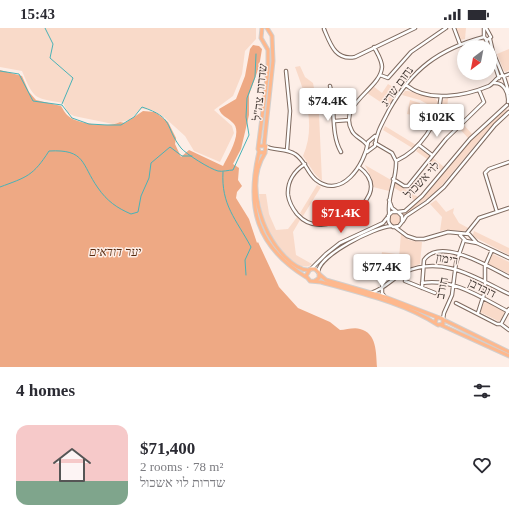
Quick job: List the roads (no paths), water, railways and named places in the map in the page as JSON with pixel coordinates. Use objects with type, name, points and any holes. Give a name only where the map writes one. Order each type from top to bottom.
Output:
[{"type":"main road","points":[[262,28],[261,37],[264,41],[269,42],[272,35],[268,32],[267,28]]},
{"type":"main road","points":[[262,34],[268,32]]},
{"type":"main road","name":"שדרות צה\"ל","points":[[266,152],[265,146],[272,75],[271,40]]},
{"type":"main road","name":"שדרות צה\"ל","points":[[259,152],[268,70],[268,50],[264,41]]},
{"type":"main road","points":[[259,146],[265,146]]},
{"type":"main road","points":[[266,152],[262,154],[259,152],[253,188],[254,207],[267,239],[278,255],[289,266],[310,281],[315,281],[389,303],[430,319],[435,323],[509,356]]},
{"type":"main road","points":[[266,152],[259,165],[257,188],[258,206],[272,239],[281,253],[296,266],[309,270],[315,269],[326,280],[386,297],[438,317],[509,352]]},
{"type":"main road","points":[[306,277],[309,270]]},
{"type":"main road","points":[[315,281],[318,279],[318,273]]},
{"type":"main road","points":[[435,323],[438,317]]},
{"type":"main road","points":[[441,325],[443,320]]},
{"type":"street","points":[[324,28],[333,49],[344,57],[355,57],[415,28]]},
{"type":"street","points":[[380,75],[385,78],[389,77],[411,52],[446,28]]},
{"type":"street","points":[[454,28],[458,40]]},
{"type":"street","points":[[485,28],[491,35],[490,43],[509,93]]},
{"type":"street","points":[[485,28],[486,40]]},
{"type":"street","points":[[485,37],[489,33]]},
{"type":"street","points":[[485,37],[490,39]]},
{"type":"street","name":"נחום שריג","points":[[474,40],[485,37]]},
{"type":"street","name":"נחום שריג","points":[[370,141],[376,134],[393,103],[406,85],[430,60],[457,46]]},
{"type":"street","points":[[374,47],[382,63],[380,75],[355,105],[349,120],[352,132],[363,140],[368,146],[373,148],[381,148]]},
{"type":"street","points":[[286,70],[290,111],[287,150]]},
{"type":"street","points":[[499,70],[503,74],[509,74]]},
{"type":"street","points":[[497,72],[500,83],[508,95],[509,111]]},
{"type":"street","points":[[406,85],[415,90],[441,96],[457,95],[479,90],[509,74]]},
{"type":"street","points":[[494,83],[505,81],[509,74]]},
{"type":"street","points":[[330,86],[336,137],[341,152]]},
{"type":"street","points":[[393,179],[408,187],[432,155],[456,128],[484,102],[479,90]]},
{"type":"street","points":[[396,161],[408,155],[419,145],[429,130],[437,113],[441,96]]},
{"type":"street","name":"לוי אשכול","points":[[397,212],[405,211],[422,196],[470,139],[508,103]]},
{"type":"street","name":"לוי אשכול","points":[[402,222],[406,216],[423,206],[440,191],[495,125],[509,111]]},
{"type":"street","points":[[437,113],[443,115],[456,128]]},
{"type":"street","points":[[335,121],[349,120]]},
{"type":"street","name":"נחום שריג","points":[[373,148],[376,134]]},
{"type":"street","points":[[363,140],[375,143],[381,148],[392,153],[396,161],[389,194],[388,222],[411,238],[418,240],[446,232],[466,234],[471,236],[477,243]]},
{"type":"street","points":[[265,146],[287,150],[298,155],[314,179],[330,186],[346,181],[359,167],[367,152],[370,141]]},
{"type":"street","points":[[419,145],[432,155]]},
{"type":"street","points":[[367,152],[373,148]]},
{"type":"street","points":[[266,152],[275,149]]},
{"type":"street","points":[[497,212],[485,173],[489,169],[509,162]]},
{"type":"street","points":[[305,164],[290,180],[288,189],[289,200],[295,211],[303,219],[313,224],[320,225],[332,224],[360,209],[368,200],[371,189],[369,179],[359,167]]},
{"type":"street","points":[[389,194],[391,206],[402,216],[401,228],[404,233]]},
{"type":"street","points":[[468,242],[472,230],[479,218],[509,208]]},
{"type":"street","points":[[309,270],[336,245],[383,223],[391,212],[397,212]]},
{"type":"street","points":[[318,273],[319,266],[323,261],[340,248],[386,226],[398,226],[402,222]]},
{"type":"street","points":[[466,234],[472,230]]},
{"type":"street","points":[[458,234],[468,242],[477,243],[509,258]]},
{"type":"street","name":"חורב","points":[[438,317],[445,310],[451,299],[455,268],[466,234]]},
{"type":"street","name":"חורב","points":[[463,246],[468,242]]},
{"type":"street","points":[[478,313],[483,299],[485,265],[492,250]]},
{"type":"street","points":[[422,288],[424,258],[432,254],[442,252],[459,254],[509,277]]},
{"type":"street","name":"רימון","points":[[371,293],[404,272],[423,266],[441,265],[455,268],[509,294]]},
{"type":"street","points":[[405,281],[435,293]]},
{"type":"street","name":"דובדבן","points":[[422,283],[441,282],[454,284],[509,311]]},
{"type":"street","points":[[382,286],[382,293],[386,297]]},
{"type":"street","points":[[456,303],[497,324],[501,324],[509,330]]},
{"type":"street","name":"חורב","points":[[443,320],[445,310]]},
{"type":"street","points":[[501,324],[509,311]]},
{"type":"waterway","points":[[45,28],[53,44],[50,58],[73,78],[62,104]]},
{"type":"waterway","points":[[0,71],[19,74],[33,101],[62,105],[72,118],[89,124],[121,125],[134,117],[142,107],[152,111],[160,115],[168,123],[176,140],[184,151],[210,167],[221,171],[233,170],[249,135],[246,117],[247,98],[255,77],[256,54]]},
{"type":"waterway","points":[[0,187],[29,175],[34,171],[49,151],[61,151],[70,153],[81,160],[105,197],[117,207],[131,214],[138,212],[141,196],[149,178],[151,163],[170,147],[182,156],[192,156]]},
{"type":"waterway","points":[[223,172],[224,194],[227,203],[251,247],[245,260],[246,275]]},
{"type":"park label","name":"יער דודאים","points":[[115,252]]}]
